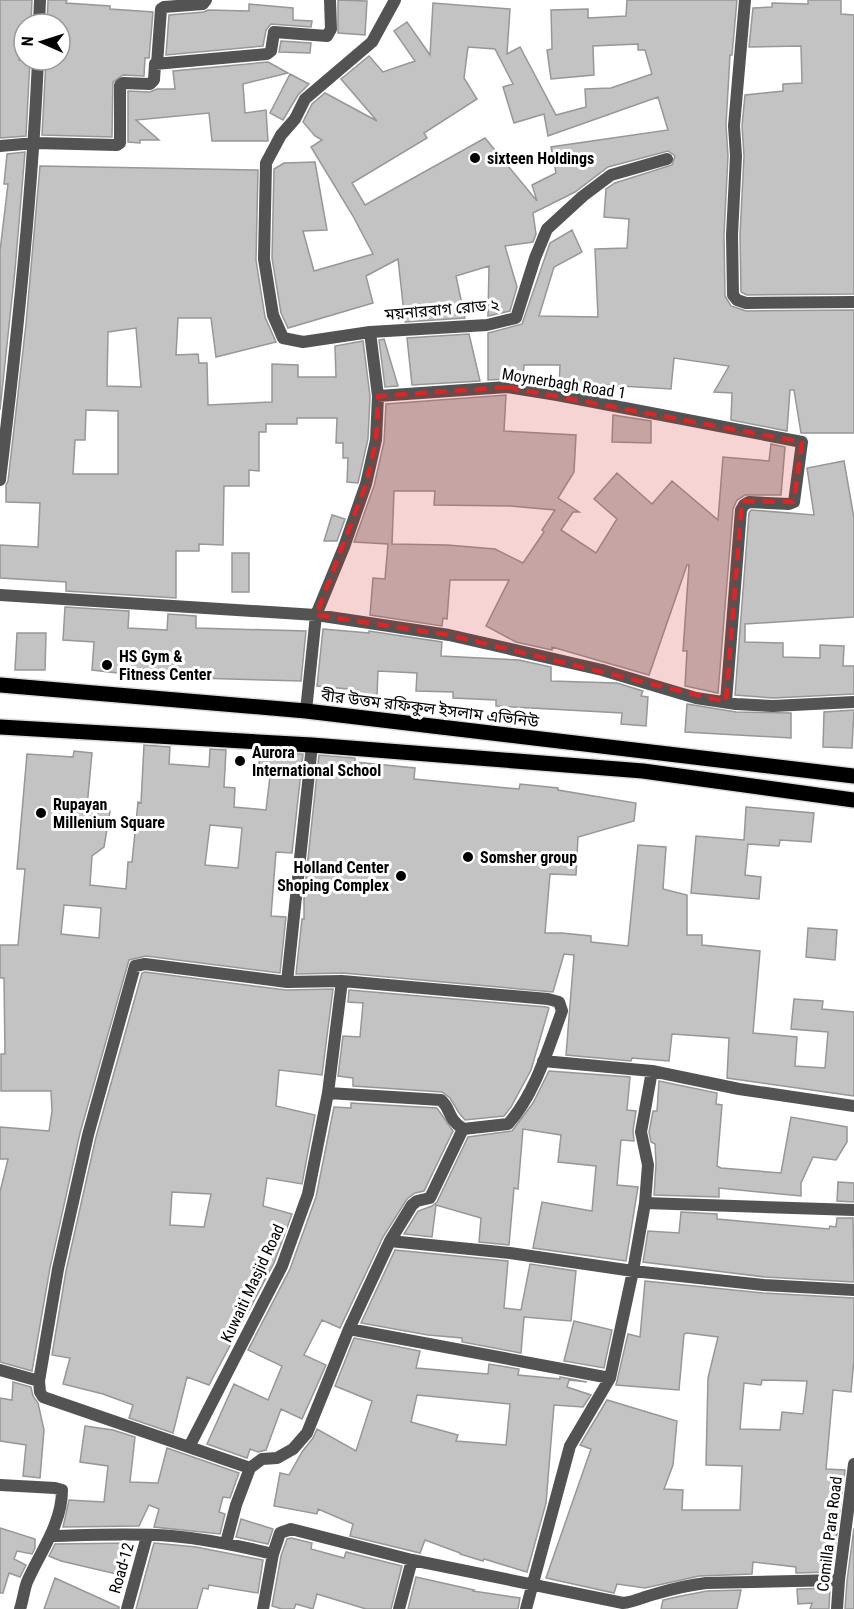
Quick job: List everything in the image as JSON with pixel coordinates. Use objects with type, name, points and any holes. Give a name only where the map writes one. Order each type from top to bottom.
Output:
[{"type":"main road","name":"বীর উত্তম রফিকুল ইসলাম এভিনিউ","points":[[0,686],[306,711],[854,776]]},
{"type":"main road","points":[[0,727],[312,745],[643,771],[854,800]]},
{"type":"street","points":[[0,146],[35,143],[117,145],[120,143],[120,85],[123,83],[150,84],[154,80],[161,9],[202,4],[206,0]]},
{"type":"street","points":[[157,64],[267,54],[271,51],[274,32],[327,36],[331,29],[330,0]]},
{"type":"street","name":"ময়নারবাগ রোড ২","points":[[395,0],[372,42],[305,99],[295,118],[281,135],[267,163],[264,259],[273,315],[284,338],[303,342],[370,332],[487,325],[516,318],[547,229],[611,175],[666,159]]},
{"type":"street","points":[[745,0],[735,126],[733,296],[746,303],[854,302]]},
{"type":"street","points":[[0,480],[16,348],[35,143],[38,72]]},
{"type":"street","points":[[306,711],[316,615],[344,547],[366,484],[376,440],[378,396],[370,332]]},
{"type":"street","name":"Moynerbagh Road 1","points":[[378,396],[507,387],[802,442],[794,502],[789,504],[749,502],[744,504],[741,510],[726,702]]},
{"type":"street","points":[[0,595],[316,615],[449,635],[602,670],[696,698],[773,706],[854,702]]},
{"type":"street","points":[[287,982],[312,745]]},
{"type":"street","points":[[250,1468],[43,1397],[40,1392],[39,1381],[58,1269],[88,1136],[135,966],[145,964],[287,982],[342,981],[559,1002],[562,1011],[543,1061],[518,1112],[508,1124],[463,1129],[452,1121],[446,1105],[441,1100],[328,1093]]},
{"type":"street","name":"Kuwaiti Masjid Road","points":[[189,1447],[282,1266],[308,1194],[328,1093],[342,981]]},
{"type":"street","points":[[543,1061],[652,1071],[739,1089],[854,1106]]},
{"type":"street","points":[[526,1609],[570,1446],[610,1378],[645,1203],[648,1165],[641,1132],[652,1071]]},
{"type":"street","points":[[226,1543],[236,1505],[250,1468],[262,1459],[277,1458],[293,1449],[307,1433],[349,1329],[390,1241],[412,1205],[430,1197],[463,1129]]},
{"type":"street","points":[[645,1203],[854,1210]]},
{"type":"street","points":[[390,1241],[510,1253],[633,1271],[764,1285],[854,1290]]},
{"type":"street","points":[[349,1329],[610,1378]]},
{"type":"street","points":[[0,1370],[39,1381]]},
{"type":"street","name":"Comilla Para Road","points":[[837,1609],[854,1464]]},
{"type":"street","points":[[0,1485],[62,1490],[62,1498],[51,1536],[26,1583],[20,1609]]},
{"type":"street","points":[[263,1609],[273,1554],[280,1533],[291,1529],[412,1560],[622,1606],[652,1594],[706,1582],[839,1580]]},
{"type":"street","points":[[51,1536],[172,1536],[226,1543],[273,1554]]},
{"type":"street","name":"Road-12","points":[[127,1609],[147,1536]]},
{"type":"street","points":[[399,1609],[412,1560]]},
{"type":"highlighted area","points":[[507,387],[802,442],[794,502],[742,501],[726,702],[449,635],[316,615],[366,484],[376,440],[378,396]]},
{"type":"building","points":[[0,0],[32,0],[32,12],[12,12],[12,72],[29,72],[26,136],[0,138]]},
{"type":"building","points":[[48,0],[67,0],[66,3],[153,12],[149,58],[145,58],[144,76],[123,75],[113,82],[112,137],[42,135],[45,72],[72,72],[72,12],[48,12]]},
{"type":"building","points":[[338,0],[367,1],[365,35],[338,33]]},
{"type":"building","points":[[627,0],[737,0],[732,55],[730,55],[726,125],[728,156],[724,235],[725,296],[731,306],[746,311],[854,310],[854,433],[801,433],[794,390],[790,390],[787,431],[731,420],[732,393],[714,392],[729,366],[674,358],[671,389],[586,384],[586,390],[559,387],[560,365],[524,365],[523,381],[488,380],[488,333],[522,324],[550,243],[572,230],[582,252],[554,267],[539,316],[598,317],[595,249],[627,248],[629,219],[604,217],[606,189],[615,183],[672,165],[675,156],[668,151],[608,167],[575,192],[533,213],[536,234],[533,242],[505,246],[517,287],[510,311],[488,316],[489,266],[456,276],[465,318],[405,322],[398,259],[366,276],[373,303],[288,328],[281,313],[272,258],[274,169],[284,163],[315,162],[327,230],[303,231],[314,271],[373,254],[311,147],[322,140],[315,136],[303,122],[312,104],[325,93],[377,121],[341,79],[369,56],[383,72],[415,61],[394,31],[407,22],[430,55],[433,3],[510,9],[507,54],[520,47],[556,115],[586,107],[585,89],[611,88],[652,74],[645,50],[638,50],[638,44],[593,46],[594,75],[551,79],[547,50],[552,49],[551,10],[588,9],[588,18],[626,16]],"holes":[[[468,47],[495,49],[513,84],[503,87],[514,123],[544,114],[548,136],[658,97],[668,130],[551,147],[556,173],[532,185],[537,201],[485,138],[365,205],[352,183],[427,138],[424,133],[477,99],[464,78]]]},
{"type":"building","points":[[808,0],[841,0],[841,14],[854,15],[854,294],[747,295],[741,292],[740,235],[744,156],[742,126],[745,95],[783,91],[783,84],[802,83],[801,46],[749,47],[753,8],[772,7],[772,3],[808,4]]},
{"type":"building","points":[[249,4],[293,8],[293,20],[312,21],[311,27],[271,24],[266,30],[263,46],[166,55],[169,15],[208,10],[249,11]]},
{"type":"building","points":[[281,41],[311,43],[310,53],[279,52]]},
{"type":"building","points":[[268,62],[288,73],[243,84],[245,113],[266,110],[268,141],[212,141],[209,113],[136,120],[159,140],[128,142],[128,91],[150,92],[157,89],[175,89],[173,71]]},
{"type":"building","points":[[290,74],[309,84],[298,95],[283,120],[270,113]]},
{"type":"building","points":[[25,152],[0,410],[0,251],[8,184],[4,184],[7,154]]},
{"type":"building","points":[[40,166],[258,170],[256,260],[265,317],[276,342],[216,357],[211,318],[178,318],[176,355],[198,354],[199,363],[207,363],[208,405],[272,402],[272,364],[298,365],[298,377],[336,377],[335,346],[363,341],[370,396],[368,439],[358,483],[347,482],[348,458],[343,458],[343,443],[336,443],[337,418],[297,418],[297,424],[266,424],[266,432],[259,432],[259,471],[249,470],[249,486],[224,486],[223,545],[199,544],[199,551],[176,551],[176,598],[66,591],[66,582],[0,578],[0,545],[38,547],[40,503],[6,502],[6,485],[26,324]],"holes":[[[136,328],[141,387],[107,386],[108,332]],[[86,410],[118,411],[118,474],[73,474],[75,440],[85,440]]]},
{"type":"building","points":[[469,334],[480,381],[412,385],[407,338]]},
{"type":"building","points":[[384,339],[398,386],[385,387],[379,340]]},
{"type":"building","points":[[506,395],[504,431],[576,435],[574,472],[558,498],[579,512],[573,512],[561,530],[596,553],[617,519],[594,499],[617,473],[652,504],[672,481],[718,520],[723,457],[769,461],[771,444],[785,447],[781,495],[745,495],[737,500],[733,509],[718,693],[685,686],[687,651],[683,651],[689,565],[687,565],[649,675],[552,647],[552,650],[516,642],[486,626],[509,580],[450,580],[447,619],[443,618],[442,626],[370,615],[373,578],[385,579],[388,544],[354,542],[374,486],[384,442],[386,404]],"holes":[[[394,491],[435,491],[434,505],[510,506],[555,510],[542,530],[544,532],[523,563],[495,549],[392,544]]]},
{"type":"building","points":[[613,415],[651,421],[651,443],[612,442]]},
{"type":"building","points":[[844,461],[854,518],[854,617],[745,624],[745,642],[783,643],[783,657],[820,658],[820,645],[844,646],[843,666],[854,666],[854,694],[773,698],[735,695],[749,513],[751,510],[814,515],[807,468]]},
{"type":"building","points":[[332,515],[345,519],[337,541],[324,541]]},
{"type":"building","points":[[232,553],[249,553],[249,592],[232,592]]},
{"type":"building","points":[[65,607],[129,611],[128,628],[167,630],[168,614],[196,616],[196,628],[306,631],[301,681],[171,679],[92,670],[94,642],[63,640]]},
{"type":"building","points":[[323,629],[369,633],[369,631],[442,642],[441,656],[519,660],[551,667],[551,681],[617,683],[643,691],[641,696],[648,697],[646,726],[621,724],[622,713],[496,706],[496,700],[453,698],[453,692],[416,691],[417,673],[378,671],[377,696],[358,695],[358,690],[317,686]]},
{"type":"building","points":[[17,633],[46,633],[45,670],[15,670]]},
{"type":"building","points":[[687,704],[736,712],[791,713],[791,738],[685,732]]},
{"type":"building","points":[[854,710],[852,748],[823,747],[824,712]]},
{"type":"building","points":[[144,745],[170,747],[169,764],[209,767],[210,749],[226,750],[224,787],[235,788],[234,807],[266,810],[270,776],[258,775],[260,752],[303,754],[292,853],[276,852],[271,916],[286,917],[280,973],[146,956],[129,960],[80,1133],[50,1268],[32,1371],[0,1362],[0,1192],[8,1159],[0,1159],[0,1127],[49,1131],[52,1111],[51,1091],[1,1091],[1,1054],[5,1054],[4,978],[0,978],[0,945],[18,945],[25,869],[17,869],[27,754],[73,757],[74,751],[92,753],[87,807],[110,811],[104,847],[92,856],[90,885],[126,889],[128,862],[132,862],[138,802],[141,803]],"holes":[[[210,825],[242,828],[238,868],[205,865]],[[64,905],[101,908],[99,938],[61,934]]]},
{"type":"building","points":[[319,755],[355,758],[355,762],[415,768],[414,779],[519,789],[520,784],[558,788],[558,790],[636,803],[634,821],[578,837],[576,875],[550,874],[545,933],[591,936],[591,942],[628,946],[638,845],[666,847],[663,889],[687,895],[687,935],[702,935],[702,945],[760,951],[753,1033],[797,1037],[795,1066],[825,1068],[828,1032],[791,1029],[794,999],[823,1001],[822,1009],[854,1012],[854,1096],[727,1078],[729,1038],[672,1034],[669,1061],[632,1058],[631,1061],[566,1055],[574,955],[564,954],[553,992],[343,973],[296,974],[302,919],[304,919],[304,896]]},
{"type":"building","points":[[746,807],[814,813],[811,842],[780,840],[779,846],[748,844],[745,875],[761,877],[759,899],[691,893],[696,836],[744,840]]},
{"type":"building","points":[[808,928],[837,930],[835,960],[806,957]]},
{"type":"building","points":[[142,973],[286,990],[333,989],[322,1075],[279,1070],[276,1106],[315,1115],[302,1184],[267,1178],[263,1206],[292,1214],[274,1263],[209,1385],[187,1377],[173,1433],[129,1418],[133,1405],[103,1394],[63,1384],[70,1358],[52,1355],[66,1271],[96,1137]],"holes":[[[172,1192],[211,1194],[204,1227],[170,1225]]]},
{"type":"building","points":[[349,990],[549,1008],[531,1070],[511,1107],[504,1116],[465,1120],[450,1098],[442,1092],[353,1086],[353,1078],[338,1076],[343,1036],[360,1037],[363,1003],[348,1002]]},
{"type":"building","points":[[549,1071],[630,1077],[627,1110],[636,1111],[634,1141],[621,1140],[617,1185],[638,1187],[626,1261],[533,1248],[542,1202],[592,1211],[596,1166],[558,1162],[561,1135],[523,1129],[518,1189],[514,1188],[509,1245],[479,1242],[481,1218],[436,1205],[432,1237],[404,1234],[418,1211],[437,1202],[468,1137],[512,1131],[533,1103]]},
{"type":"building","points":[[659,1081],[717,1093],[716,1104],[722,1105],[717,1166],[721,1168],[781,1173],[791,1117],[847,1127],[847,1142],[836,1160],[813,1157],[801,1183],[801,1196],[719,1188],[719,1197],[654,1195],[655,1144],[651,1142],[649,1132],[653,1111],[657,1111]]},
{"type":"building","points":[[351,1103],[437,1108],[453,1131],[424,1191],[415,1193],[407,1199],[383,1237],[340,1328],[322,1320],[304,1355],[326,1365],[302,1419],[281,1409],[266,1450],[258,1452],[250,1449],[247,1458],[207,1444],[234,1384],[268,1400],[282,1366],[248,1350],[290,1269],[316,1197],[334,1107],[351,1108]]},
{"type":"building","points":[[838,1182],[854,1183],[854,1202],[837,1201]]},
{"type":"building","points":[[681,1212],[717,1214],[717,1219],[829,1229],[830,1226],[836,1227],[837,1218],[853,1218],[854,1282],[765,1277],[643,1262],[648,1231],[679,1233]]},
{"type":"building","points":[[395,1250],[508,1261],[504,1308],[521,1310],[530,1264],[576,1271],[571,1321],[524,1317],[521,1353],[462,1342],[462,1338],[428,1335],[361,1323]]},
{"type":"building","points":[[645,1281],[763,1293],[854,1298],[854,1359],[851,1392],[833,1390],[826,1469],[845,1470],[832,1572],[796,1573],[796,1567],[753,1562],[752,1574],[699,1576],[645,1588],[617,1584],[614,1593],[546,1578],[591,1449],[580,1445],[607,1400],[677,1421],[673,1465],[664,1489],[683,1490],[682,1510],[740,1510],[742,1466],[706,1465],[708,1378],[718,1337],[684,1334],[679,1390],[616,1385],[628,1334],[640,1337]],"holes":[[[762,1380],[807,1381],[803,1414],[782,1412],[780,1430],[740,1429],[744,1383],[761,1385]]]},
{"type":"building","points":[[574,1321],[612,1330],[604,1368],[564,1361]]},
{"type":"building","points":[[354,1338],[420,1351],[416,1368],[488,1374],[489,1364],[519,1369],[518,1375],[560,1379],[560,1377],[587,1382],[569,1380],[567,1387],[591,1395],[583,1407],[554,1405],[546,1503],[527,1572],[460,1554],[425,1540],[420,1553],[350,1536],[353,1524],[318,1509],[317,1514],[274,1506],[280,1473],[289,1475],[317,1429],[356,1451],[372,1401],[335,1386]],"holes":[[[417,1395],[510,1404],[506,1445],[456,1441],[458,1435],[411,1422]]]},
{"type":"building","points":[[13,1382],[31,1387],[38,1403],[44,1430],[40,1478],[23,1476],[26,1445],[0,1441],[0,1398],[12,1400]]},
{"type":"building","points":[[85,1426],[113,1430],[135,1437],[130,1482],[158,1483],[167,1448],[239,1473],[230,1498],[223,1497],[219,1512],[225,1514],[220,1534],[154,1527],[159,1509],[149,1505],[139,1526],[63,1527],[69,1500],[104,1502],[108,1466],[80,1462]]},
{"type":"building","points":[[241,1519],[273,1529],[268,1544],[236,1537]]},
{"type":"building","points":[[0,1528],[35,1539],[32,1554],[17,1551],[14,1559],[26,1565],[20,1577],[9,1573],[3,1593],[0,1593]]},
{"type":"building","points":[[854,1528],[854,1609],[845,1609],[847,1581]]},
{"type":"building","points":[[287,1539],[312,1543],[311,1549],[344,1558],[346,1552],[402,1566],[391,1609],[366,1609],[317,1594],[313,1609],[296,1604],[294,1609],[272,1606],[281,1556]]},
{"type":"building","points":[[131,1543],[116,1574],[49,1556],[55,1544]]},
{"type":"building","points":[[154,1543],[196,1547],[263,1560],[258,1593],[209,1585],[208,1589],[203,1588],[197,1609],[136,1609]]},
{"type":"building","points":[[416,1577],[473,1591],[520,1598],[518,1609],[408,1609]]},
{"type":"building","points":[[55,1578],[119,1607],[119,1609],[44,1609]]},
{"type":"building","points":[[830,1588],[829,1609],[810,1609],[812,1603],[798,1604],[797,1589]]},
{"type":"building","points":[[741,1590],[737,1609],[661,1609],[663,1600],[707,1591]]},
{"type":"place","name":"sixteen Holdings","points":[[475,158]]},
{"type":"place","name":"HS Gym & Fitness Center","points":[[107,665]]},
{"type":"place","name":"Aurora International School","points":[[240,761]]},
{"type":"place","name":"Rupayan Millenium Square","points":[[41,813]]},
{"type":"place","name":"Somsher group","points":[[468,857]]},
{"type":"place","name":"Holland Center Shoping Complex","points":[[401,876]]}]
